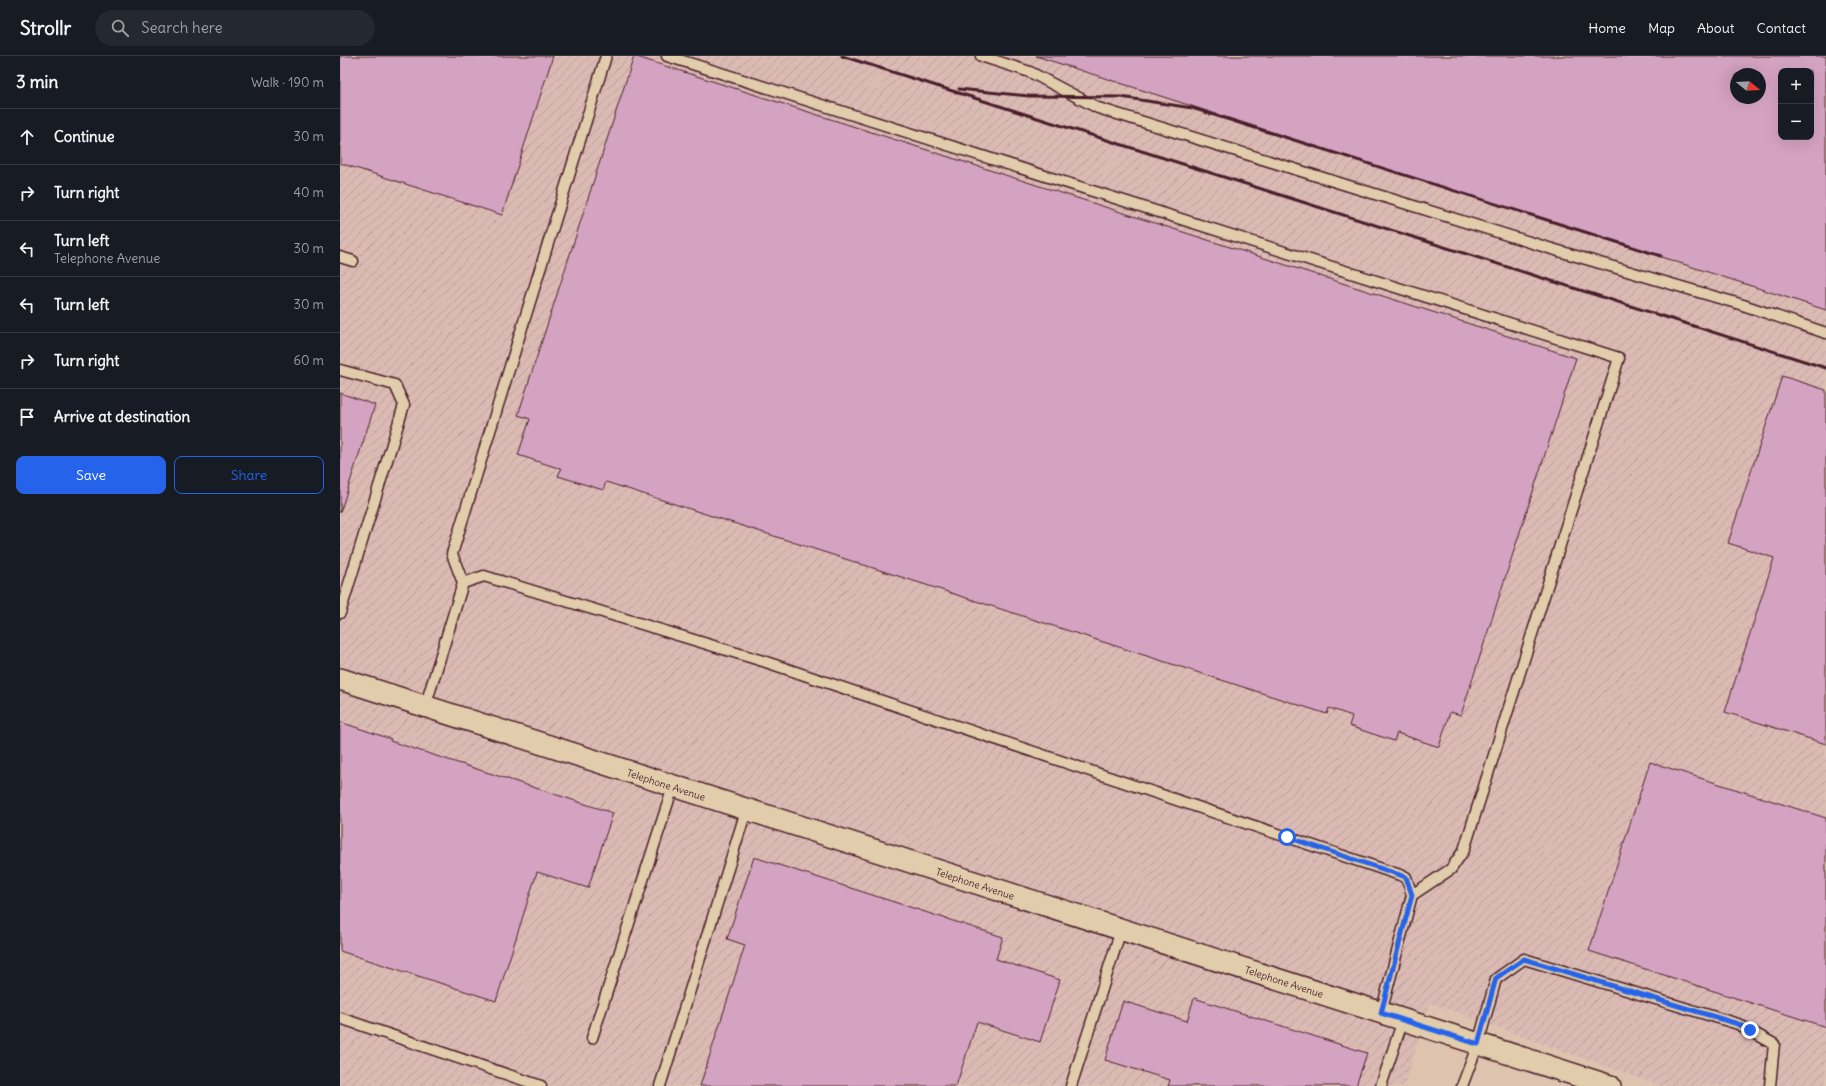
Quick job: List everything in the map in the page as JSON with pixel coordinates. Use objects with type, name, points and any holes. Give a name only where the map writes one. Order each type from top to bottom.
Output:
[{"type":"street","name":"Telephone Avenue","points":[[340,680],[1610,1086]]},
{"type":"lane","points":[[425,707],[463,583],[452,554],[606,56]]},
{"type":"lane","points":[[667,56],[1619,358],[1464,850],[1451,869],[1412,895]]},
{"type":"lane","points":[[981,56],[1030,72],[1098,108],[1552,249],[1743,305],[1826,333]]},
{"type":"lane","points":[[340,257],[353,262]]},
{"type":"lane","points":[[340,370],[395,386],[404,405],[340,613]]},
{"type":"lane","points":[[463,583],[484,576],[766,662],[1406,877],[1412,895],[1381,1013]]},
{"type":"lane","points":[[592,1038],[673,787]]},
{"type":"lane","points":[[660,1086],[746,811]]},
{"type":"lane","points":[[1071,1086],[1121,930]]},
{"type":"lane","points":[[1462,1086],[1478,1044],[1496,978],[1524,959],[1738,1024],[1774,1044],[1770,1086]]},
{"type":"lane","points":[[340,1018],[542,1086]]},
{"type":"lane","points":[[1381,1086],[1403,1020]]},
{"type":"shaded area","points":[[340,56],[1826,56],[1826,1086],[1661,1086],[1430,1003],[1404,1086],[340,1086]]},
{"type":"building","points":[[340,56],[553,56],[502,215],[340,163]]},
{"type":"building","points":[[634,56],[1576,358],[1461,715],[1450,712],[1439,747],[1397,733],[1394,741],[1349,726],[1352,716],[1329,708],[1327,714],[606,482],[603,490],[558,476],[561,469],[518,455],[530,419],[518,415]]},
{"type":"building","points":[[1036,56],[1826,56],[1826,310]]},
{"type":"building","points":[[1782,376],[1826,390],[1826,744],[1725,712],[1774,558],[1728,543]]},
{"type":"building","points":[[340,393],[375,405],[340,513]]},
{"type":"building","points":[[340,722],[391,739],[390,741],[613,813],[588,888],[537,872],[496,1001],[340,951]]},
{"type":"building","points":[[1650,762],[1826,818],[1826,1027],[1589,951]]},
{"type":"building","points":[[754,857],[1003,937],[996,959],[1060,980],[1040,1042],[977,1022],[956,1086],[700,1086],[745,945],[727,939]]},
{"type":"building","points":[[1194,998],[1367,1053],[1356,1086],[1168,1086],[1170,1080],[1105,1060],[1123,1001],[1187,1021]]},
{"type":"railway","points":[[842,56],[1826,368]]},
{"type":"railway","points":[[959,89],[1029,96],[1121,97],[1192,108],[1661,256]]},
{"type":"route","points":[[1287,837],[1406,877],[1412,895],[1381,1013],[1478,1044],[1496,978],[1524,959],[1738,1024],[1750,1030]]}]
